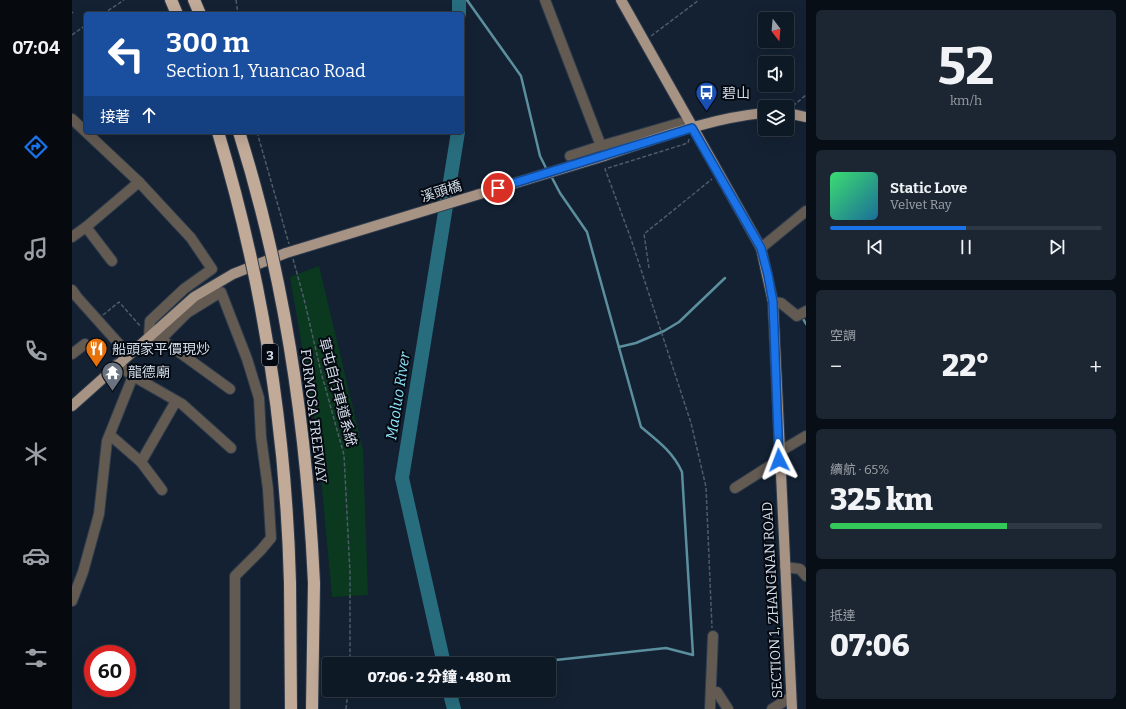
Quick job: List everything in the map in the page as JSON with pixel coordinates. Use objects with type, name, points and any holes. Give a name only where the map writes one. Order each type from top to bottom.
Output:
[{"type":"highway","points":[[171,0],[176,12]]},
{"type":"highway","points":[[194,0],[199,12]]},
{"type":"highway","name":"3","points":[[219,134],[236,191],[269,344],[282,443],[290,583],[291,709]]},
{"type":"highway","name":"FORMOSA FREEWAY","points":[[240,134],[276,270],[298,395],[308,490],[314,583],[312,709]]},
{"type":"main road","name":"SECTION 1, ZHANGNAN ROAD","points":[[621,0],[645,40],[718,175],[761,248],[773,302],[792,709]]},
{"type":"main road","points":[[794,112],[806,117]]},
{"type":"main road","name":"溪頭橋","points":[[72,405],[194,297],[233,274],[289,251],[602,151],[746,115],[758,114]]},
{"type":"lane","points":[[545,0],[602,151],[570,156]]},
{"type":"lane","points":[[72,119],[84,130]]},
{"type":"lane","points":[[88,134],[139,182],[190,238],[212,269],[184,289],[150,321],[149,337]]},
{"type":"lane","points":[[72,237],[139,182]]},
{"type":"lane","points":[[761,248],[806,211]]},
{"type":"lane","points":[[86,227],[112,260]]},
{"type":"lane","points":[[72,290],[128,354]]},
{"type":"lane","points":[[149,337],[165,335],[187,313],[221,292],[248,359],[259,398],[261,437],[268,490],[271,538],[235,576],[235,709]]},
{"type":"lane","points":[[773,302],[781,303],[797,316],[806,312]]},
{"type":"lane","points":[[149,337],[165,342],[230,389]]},
{"type":"lane","points":[[72,354],[85,344]]},
{"type":"lane","points":[[118,364],[133,376],[182,404],[231,448]]},
{"type":"lane","points":[[72,601],[83,572],[99,514],[107,441],[133,376]]},
{"type":"lane","points":[[141,462],[176,401]]},
{"type":"lane","points":[[110,435],[141,462],[162,490]]},
{"type":"lane","points":[[735,488],[806,436]]},
{"type":"lane","points":[[785,567],[800,570],[806,576]]},
{"type":"lane","points":[[710,709],[713,636]]},
{"type":"lane","points":[[717,692],[728,709]]},
{"type":"lane","points":[[772,709],[791,697]]},
{"type":"path","points":[[106,12],[124,0]]},
{"type":"path","points":[[236,0],[238,12]]},
{"type":"path","points":[[645,40],[699,0]]},
{"type":"path","points":[[72,35],[84,27]]},
{"type":"path","points":[[794,106],[806,95]]},
{"type":"path","points":[[692,128],[688,143],[605,169],[631,239],[691,423],[706,487],[713,636]]},
{"type":"path","name":"草屯自行車道系統","points":[[258,134],[344,454],[350,573],[350,657]]},
{"type":"path","points":[[649,268],[644,234],[718,175]]},
{"type":"path","points":[[98,320],[119,302],[149,337]]},
{"type":"path","points":[[346,709],[347,697]]},
{"type":"green space","points":[[319,266],[363,450],[368,595],[332,597],[317,434],[290,277]]},
{"type":"waterway","name":"Maoluo River","points":[[459,0],[459,12]]},
{"type":"waterway","points":[[467,0],[521,76],[540,156],[547,170]]},
{"type":"waterway","name":"Maoluo River","points":[[442,657],[402,478],[458,134]]},
{"type":"waterway","points":[[550,174],[560,193],[587,232],[641,427],[670,453],[682,472],[693,655],[666,648],[556,660]]},
{"type":"waterway","points":[[619,347],[636,343],[664,331],[679,322],[725,278]]},
{"type":"waterway","points":[[802,317],[806,324]]},
{"type":"waterway","name":"Maoluo River","points":[[451,697],[454,709]]},
{"type":"place","name":"碧山","points":[[706,112]]},
{"type":"place","name":"船頭家平價現炒","points":[[96,368]]},
{"type":"place","name":"龍德廟","points":[[112,392]]},
{"type":"route","points":[[498,188],[692,128],[761,248],[773,302],[779,460]]}]
